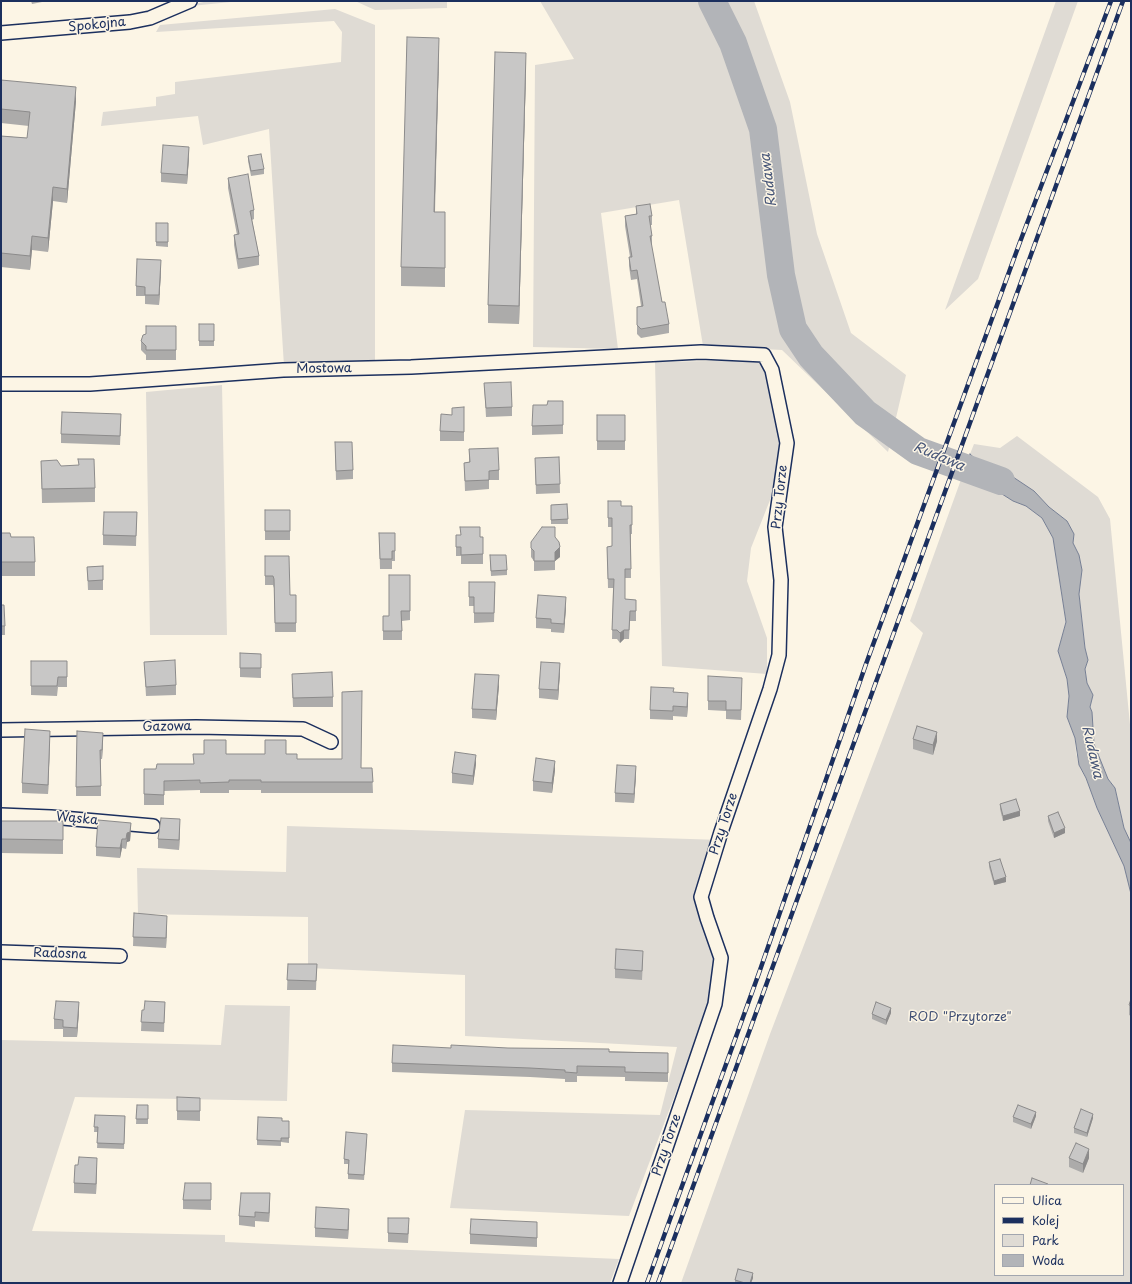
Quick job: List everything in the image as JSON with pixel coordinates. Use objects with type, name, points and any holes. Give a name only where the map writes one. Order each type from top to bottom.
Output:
[{"type":"street","name":"Spokojna","points":[[1,34],[130,22],[150,18],[190,1]]},
{"type":"street","name":"Mostowa","points":[[1,384],[90,384],[184,376],[290,370],[411,367],[701,352],[764,356]]},
{"type":"street","name":"Przy Torze","points":[[620,1283],[715,1004],[721,958],[701,897],[723,825],[770,689],[779,655],[781,580],[775,527],[787,443],[772,370],[764,356]]},
{"type":"street","name":"Gazowa","points":[[1,730],[196,727],[303,729],[331,742]]},
{"type":"street","name":"Wąska","points":[[1,815],[51,817],[153,826]]},
{"type":"street","name":"Radosna","points":[[1,952],[120,956]]},
{"type":"green space","points":[[208,1],[241,1],[181,7]]},
{"type":"green space","points":[[355,1],[447,1],[447,8],[375,10]]},
{"type":"green space","points":[[540,1],[754,1],[790,102],[817,234],[851,333],[906,375],[888,452],[782,350],[703,346],[679,200],[601,213],[618,349],[533,347],[535,65],[574,59]]},
{"type":"green space","points":[[1056,1],[1078,1],[978,279],[945,310]]},
{"type":"green space","points":[[335,9],[375,25],[375,363],[284,366],[269,129],[203,145],[198,116],[101,126],[103,112],[156,106],[156,97],[175,94],[175,82],[341,62],[342,32],[334,21],[156,32],[160,25]]},
{"type":"green space","points":[[762,360],[783,412],[784,457],[770,500],[751,548],[747,581],[767,638],[767,674],[662,666],[655,362]]},
{"type":"green space","points":[[222,385],[227,635],[150,635],[146,392]]},
{"type":"green space","points":[[1017,436],[1098,497],[1110,519],[1131,735],[1131,843],[1124,828],[1115,788],[1108,779],[1094,744],[1092,712],[1090,707],[1093,695],[1087,683],[1085,669],[1088,660],[1085,648],[1079,593],[1082,570],[1079,555],[1073,543],[1074,534],[1067,521],[1049,507],[1034,491],[1010,475],[982,465],[970,454],[974,444],[1000,448]]},
{"type":"green space","name":"ROD \"Przytorze\"","points":[[963,474],[991,487],[1013,501],[1026,506],[1042,518],[1053,538],[1066,622],[1058,651],[1067,679],[1069,696],[1067,717],[1075,738],[1076,753],[1080,768],[1086,778],[1097,808],[1124,866],[1131,894],[1131,1283],[681,1283],[770,1034],[923,633],[910,621]]},
{"type":"green space","points":[[287,826],[721,840],[707,900],[719,960],[714,992],[629,1216],[450,1208],[465,1110],[660,1115],[677,1047],[465,1036],[465,975],[308,968],[308,917],[138,914],[137,868],[286,872]]},
{"type":"green space","points":[[225,1005],[290,1006],[287,1101],[75,1097],[32,1231],[225,1235],[225,1242],[619,1259],[610,1283],[1,1283],[1,1040],[221,1045]]},
{"type":"water","points":[[970,454],[982,465],[1010,475],[1034,491],[1049,507],[1067,521],[1074,534],[1073,543],[1079,555],[1082,570],[1079,594],[1085,648],[1088,660],[1085,669],[1087,683],[1093,695],[1090,707],[1092,712],[1094,744],[1108,779],[1115,788],[1124,828],[1131,843],[1131,894],[1124,866],[1079,765],[1075,738],[1067,717],[1069,696],[1067,679],[1058,651],[1066,622],[1053,538],[1042,518],[1026,506],[1013,501],[991,487],[963,474]]},
{"type":"building","points":[[407,37],[439,38],[434,212],[445,212],[445,268],[401,267]]},
{"type":"building","points":[[495,52],[526,53],[519,306],[488,305]]},
{"type":"building","points":[[1,80],[76,87],[67,189],[53,187],[48,238],[32,236],[30,256],[1,253],[1,136],[27,138],[30,112],[1,109]]},
{"type":"building","points":[[163,145],[189,147],[187,175],[161,173]]},
{"type":"building","points":[[261,154],[264,169],[251,171],[248,156]]},
{"type":"building","points":[[248,174],[254,210],[250,211],[259,256],[238,259],[234,235],[239,234],[228,178]]},
{"type":"building","points":[[650,204],[652,216],[649,216],[652,236],[650,236],[662,302],[665,302],[669,324],[641,329],[637,325],[637,307],[643,306],[637,270],[631,271],[629,257],[632,257],[625,216],[637,214],[636,206]]},
{"type":"building","points":[[156,223],[168,223],[168,242],[156,242]]},
{"type":"building","points":[[137,259],[161,260],[159,295],[145,295],[145,287],[136,286]]},
{"type":"building","points":[[199,324],[214,324],[214,341],[199,341]]},
{"type":"building","points":[[146,326],[176,326],[176,350],[146,350],[146,346],[141,341],[143,335],[146,334]]},
{"type":"building","points":[[511,382],[512,407],[486,408],[484,383]]},
{"type":"building","points":[[548,401],[563,401],[563,425],[532,426],[533,405],[547,405]]},
{"type":"building","points":[[464,407],[464,432],[440,431],[441,414],[452,415],[452,408]]},
{"type":"building","points":[[62,412],[121,414],[120,436],[61,434]]},
{"type":"building","points":[[597,415],[625,415],[625,441],[597,441]]},
{"type":"building","points":[[335,442],[352,442],[353,470],[336,471]]},
{"type":"building","points":[[498,448],[499,470],[489,471],[489,480],[465,481],[464,463],[470,462],[469,449]]},
{"type":"building","points":[[559,457],[560,484],[536,485],[535,458]]},
{"type":"building","points":[[78,459],[94,459],[95,488],[42,489],[41,461],[57,460],[61,466],[79,465]]},
{"type":"building","points":[[608,501],[621,501],[621,506],[632,506],[632,525],[630,525],[631,569],[625,569],[625,599],[636,600],[636,611],[630,611],[629,630],[624,630],[620,633],[617,630],[612,630],[614,579],[608,579],[607,547],[612,546],[612,518],[608,518]]},
{"type":"building","points":[[567,504],[568,519],[551,520],[551,505]]},
{"type":"building","points":[[265,510],[290,510],[290,531],[265,531]]},
{"type":"building","points":[[104,512],[137,512],[136,536],[103,535]]},
{"type":"building","points":[[460,527],[480,527],[480,537],[483,537],[483,554],[461,555],[461,547],[456,547],[456,535],[461,535]]},
{"type":"building","points":[[542,527],[555,527],[555,537],[559,542],[560,547],[555,552],[555,561],[534,561],[534,551],[531,548],[531,542]]},
{"type":"building","points":[[1,533],[10,533],[11,537],[34,537],[35,562],[1,562]]},
{"type":"building","points":[[379,533],[395,533],[395,551],[392,551],[392,559],[380,559]]},
{"type":"building","points":[[490,555],[506,555],[507,570],[491,571]]},
{"type":"building","points":[[265,556],[289,556],[290,595],[296,595],[296,623],[275,623],[274,579],[273,576],[265,576]]},
{"type":"building","points":[[103,566],[103,580],[88,581],[87,567]]},
{"type":"building","points":[[389,575],[410,575],[410,611],[401,611],[402,631],[383,631],[383,616],[389,616]]},
{"type":"building","points":[[469,582],[495,582],[494,613],[474,613],[474,597],[469,597]]},
{"type":"building","points":[[538,595],[566,597],[564,624],[551,623],[551,619],[536,618]]},
{"type":"building","points":[[1,605],[4,605],[5,626],[1,626]]},
{"type":"building","points":[[240,653],[261,654],[261,668],[240,668]]},
{"type":"building","points":[[175,660],[176,685],[146,687],[144,662]]},
{"type":"building","points":[[31,661],[67,661],[67,677],[58,677],[57,686],[31,686]]},
{"type":"building","points":[[541,662],[560,663],[558,690],[539,689]]},
{"type":"building","points":[[332,672],[333,697],[293,698],[292,674]]},
{"type":"building","points":[[475,674],[499,675],[496,710],[472,709]]},
{"type":"building","points":[[708,676],[742,678],[741,710],[726,710],[726,701],[708,701]]},
{"type":"building","points":[[651,687],[674,688],[673,692],[688,693],[687,707],[673,706],[673,711],[650,710]]},
{"type":"building","points":[[362,691],[361,768],[372,768],[373,782],[261,782],[261,780],[229,780],[229,782],[200,783],[200,780],[164,781],[164,795],[144,794],[144,769],[156,769],[157,764],[194,764],[193,754],[204,754],[204,740],[226,740],[226,754],[265,754],[265,740],[286,740],[286,754],[297,754],[297,759],[342,759],[342,692]]},
{"type":"building","points":[[917,726],[937,732],[933,745],[913,739]]},
{"type":"building","points":[[25,729],[50,731],[48,785],[22,783]]},
{"type":"building","points":[[77,731],[103,733],[102,750],[100,750],[101,786],[76,787]]},
{"type":"building","points":[[455,752],[476,755],[473,776],[452,773]]},
{"type":"building","points":[[536,758],[555,761],[552,783],[533,781]]},
{"type":"building","points":[[617,765],[636,766],[634,794],[615,793]]},
{"type":"building","points":[[1016,799],[1020,811],[1003,816],[1000,804]]},
{"type":"building","points":[[1058,812],[1065,828],[1054,833],[1048,816]]},
{"type":"building","points":[[161,818],[180,819],[179,840],[158,839]]},
{"type":"building","points":[[98,820],[131,823],[130,832],[127,833],[126,839],[122,839],[120,848],[96,847]]},
{"type":"building","points":[[1,821],[63,821],[63,840],[1,839]]},
{"type":"building","points":[[1000,859],[1006,877],[994,881],[989,862]]},
{"type":"building","points":[[134,913],[167,916],[166,938],[133,937]]},
{"type":"building","points":[[616,949],[643,951],[642,971],[615,969]]},
{"type":"building","points":[[288,964],[317,964],[316,981],[287,980]]},
{"type":"building","points":[[56,1001],[79,1002],[77,1028],[63,1027],[63,1020],[54,1019]]},
{"type":"building","points":[[145,1001],[165,1002],[164,1023],[141,1022],[142,1010],[144,1010]]},
{"type":"building","points":[[876,1002],[891,1008],[886,1020],[872,1014]]},
{"type":"building","points":[[393,1045],[451,1048],[451,1045],[508,1048],[609,1049],[609,1052],[668,1053],[668,1073],[625,1072],[625,1067],[577,1066],[577,1073],[565,1072],[565,1070],[530,1068],[392,1063]]},
{"type":"building","points":[[177,1097],[200,1098],[200,1111],[177,1111]]},
{"type":"building","points":[[137,1105],[148,1105],[148,1119],[136,1119]]},
{"type":"building","points":[[1018,1105],[1036,1112],[1031,1124],[1013,1117]]},
{"type":"building","points":[[1081,1109],[1093,1114],[1087,1133],[1074,1128]]},
{"type":"building","points":[[95,1115],[125,1116],[124,1144],[97,1143],[98,1127],[94,1127]]},
{"type":"building","points":[[258,1117],[282,1118],[282,1121],[289,1121],[289,1138],[281,1138],[281,1141],[257,1140]]},
{"type":"building","points":[[346,1132],[367,1134],[364,1175],[348,1174],[349,1160],[344,1159]]},
{"type":"building","points":[[1076,1143],[1089,1149],[1083,1164],[1069,1158]]},
{"type":"building","points":[[79,1157],[97,1158],[96,1184],[74,1183],[75,1165],[78,1165]]},
{"type":"building","points":[[1032,1178],[1048,1184],[1030,1184]]},
{"type":"building","points":[[185,1183],[211,1183],[211,1200],[183,1200]]},
{"type":"building","points":[[241,1193],[270,1193],[269,1213],[255,1212],[255,1217],[239,1216]]},
{"type":"building","points":[[316,1207],[349,1209],[348,1230],[315,1228]]},
{"type":"building","points":[[388,1218],[409,1218],[408,1234],[388,1233]]},
{"type":"building","points":[[471,1219],[537,1222],[537,1238],[470,1234]]},
{"type":"building","points":[[738,1269],[753,1273],[750,1283],[735,1280]]},
{"type":"waterway","name":"Rudawa","points":[[712,1],[733,43],[763,129],[781,275],[793,329],[811,356],[865,413],[918,451],[1001,481]]},
{"type":"railway","points":[[647,1283],[759,973],[866,664],[1020,242],[1111,1]]},
{"type":"railway","points":[[658,1283],[1123,1]]}]
